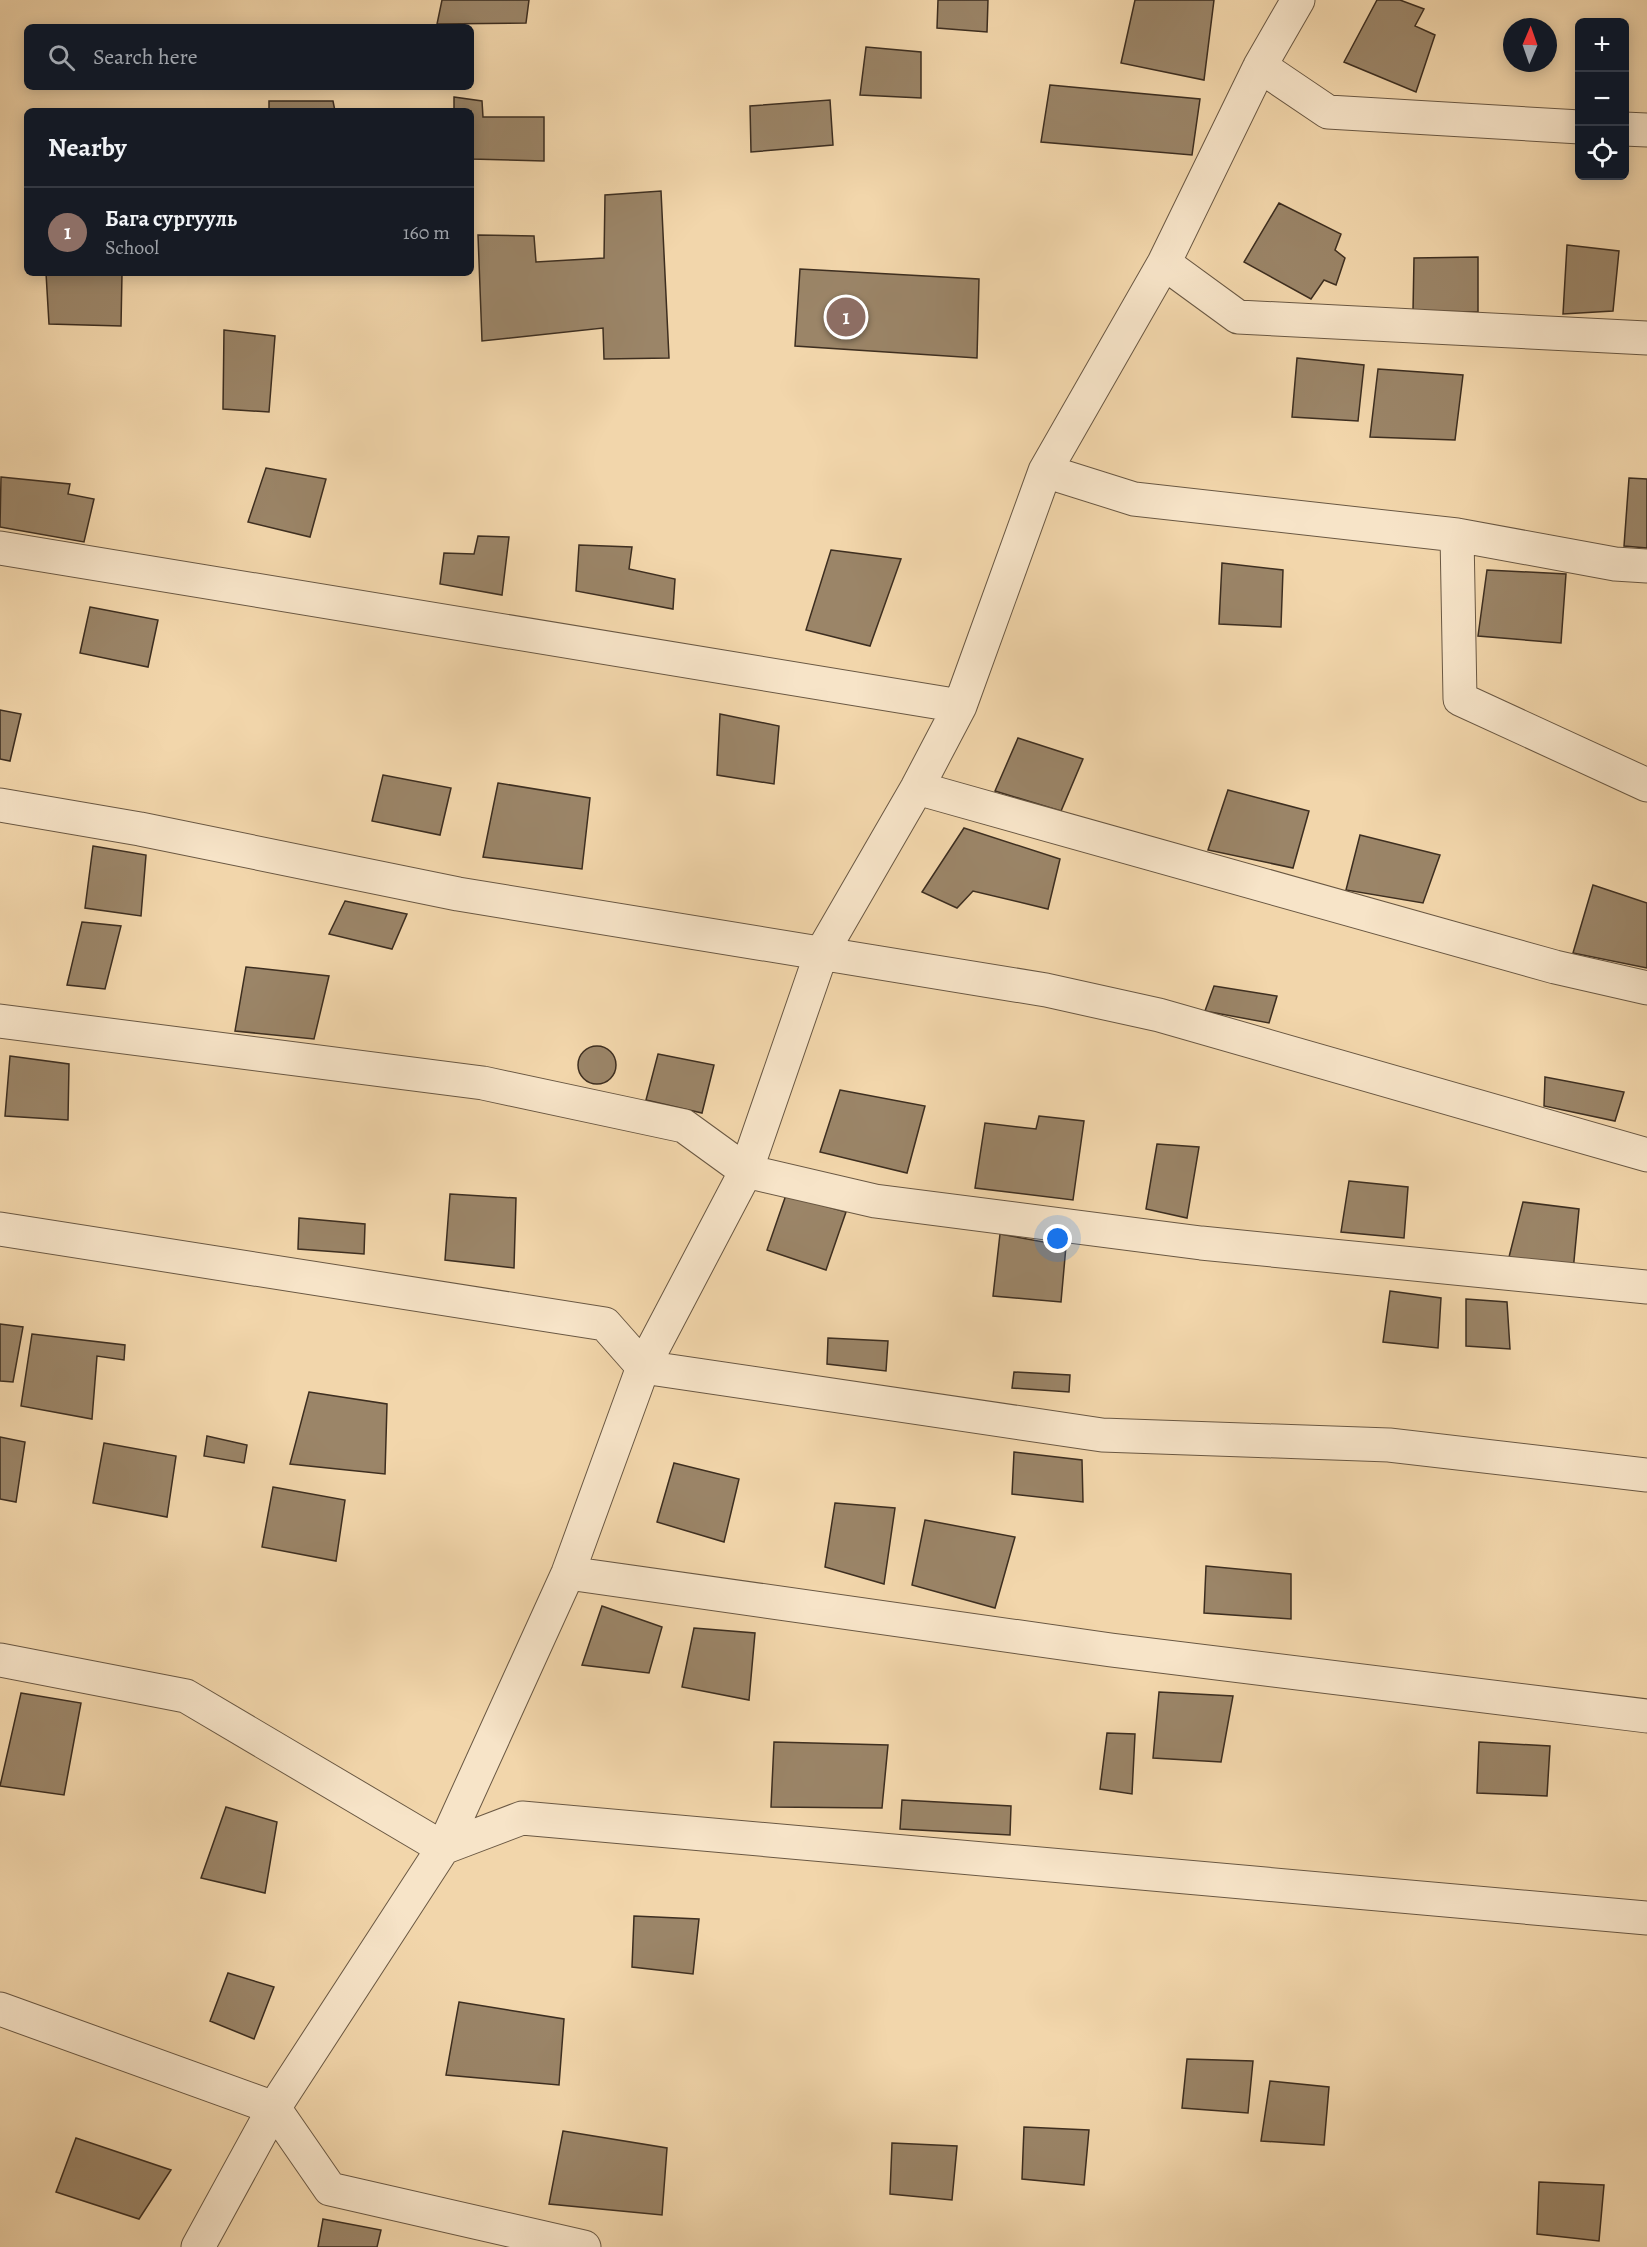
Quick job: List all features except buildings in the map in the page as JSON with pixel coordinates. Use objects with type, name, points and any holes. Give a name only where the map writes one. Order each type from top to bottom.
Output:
[{"type":"street","points":[[198,2247],[273,2108],[443,1848],[568,1573],[643,1367],[746,1171],[821,954],[917,788],[960,706],[1045,471],[1164,263],[1260,66],[1298,0]]},
{"type":"street","points":[[1260,66],[1328,112],[1575,126]]},
{"type":"street","points":[[1629,129],[1647,130]]},
{"type":"street","points":[[1164,263],[1239,317],[1647,338]]},
{"type":"street","points":[[1045,471],[1134,499],[1457,535],[1615,564],[1647,566]]},
{"type":"street","points":[[1457,535],[1460,699],[1647,785]]},
{"type":"street","points":[[0,548],[960,706]]},
{"type":"street","points":[[917,788],[1555,967],[1647,988]]},
{"type":"street","points":[[0,805],[140,828],[458,894],[1046,990],[1160,1015],[1647,1155]]},
{"type":"street","points":[[0,1021],[483,1083],[684,1126],[746,1171],[875,1200],[1201,1243],[1647,1287]]},
{"type":"street","points":[[0,1230],[604,1324],[643,1367],[1102,1435],[1389,1445],[1647,1475]]},
{"type":"street","points":[[568,1573],[1111,1650],[1647,1716]]},
{"type":"street","points":[[0,1660],[186,1696],[443,1848]]},
{"type":"street","points":[[443,1848],[522,1818],[1647,1918]]},
{"type":"street","points":[[0,2009],[273,2108],[330,2189],[584,2247]]},
{"type":"place","name":"Бага сургууль","points":[[846,317]]}]
